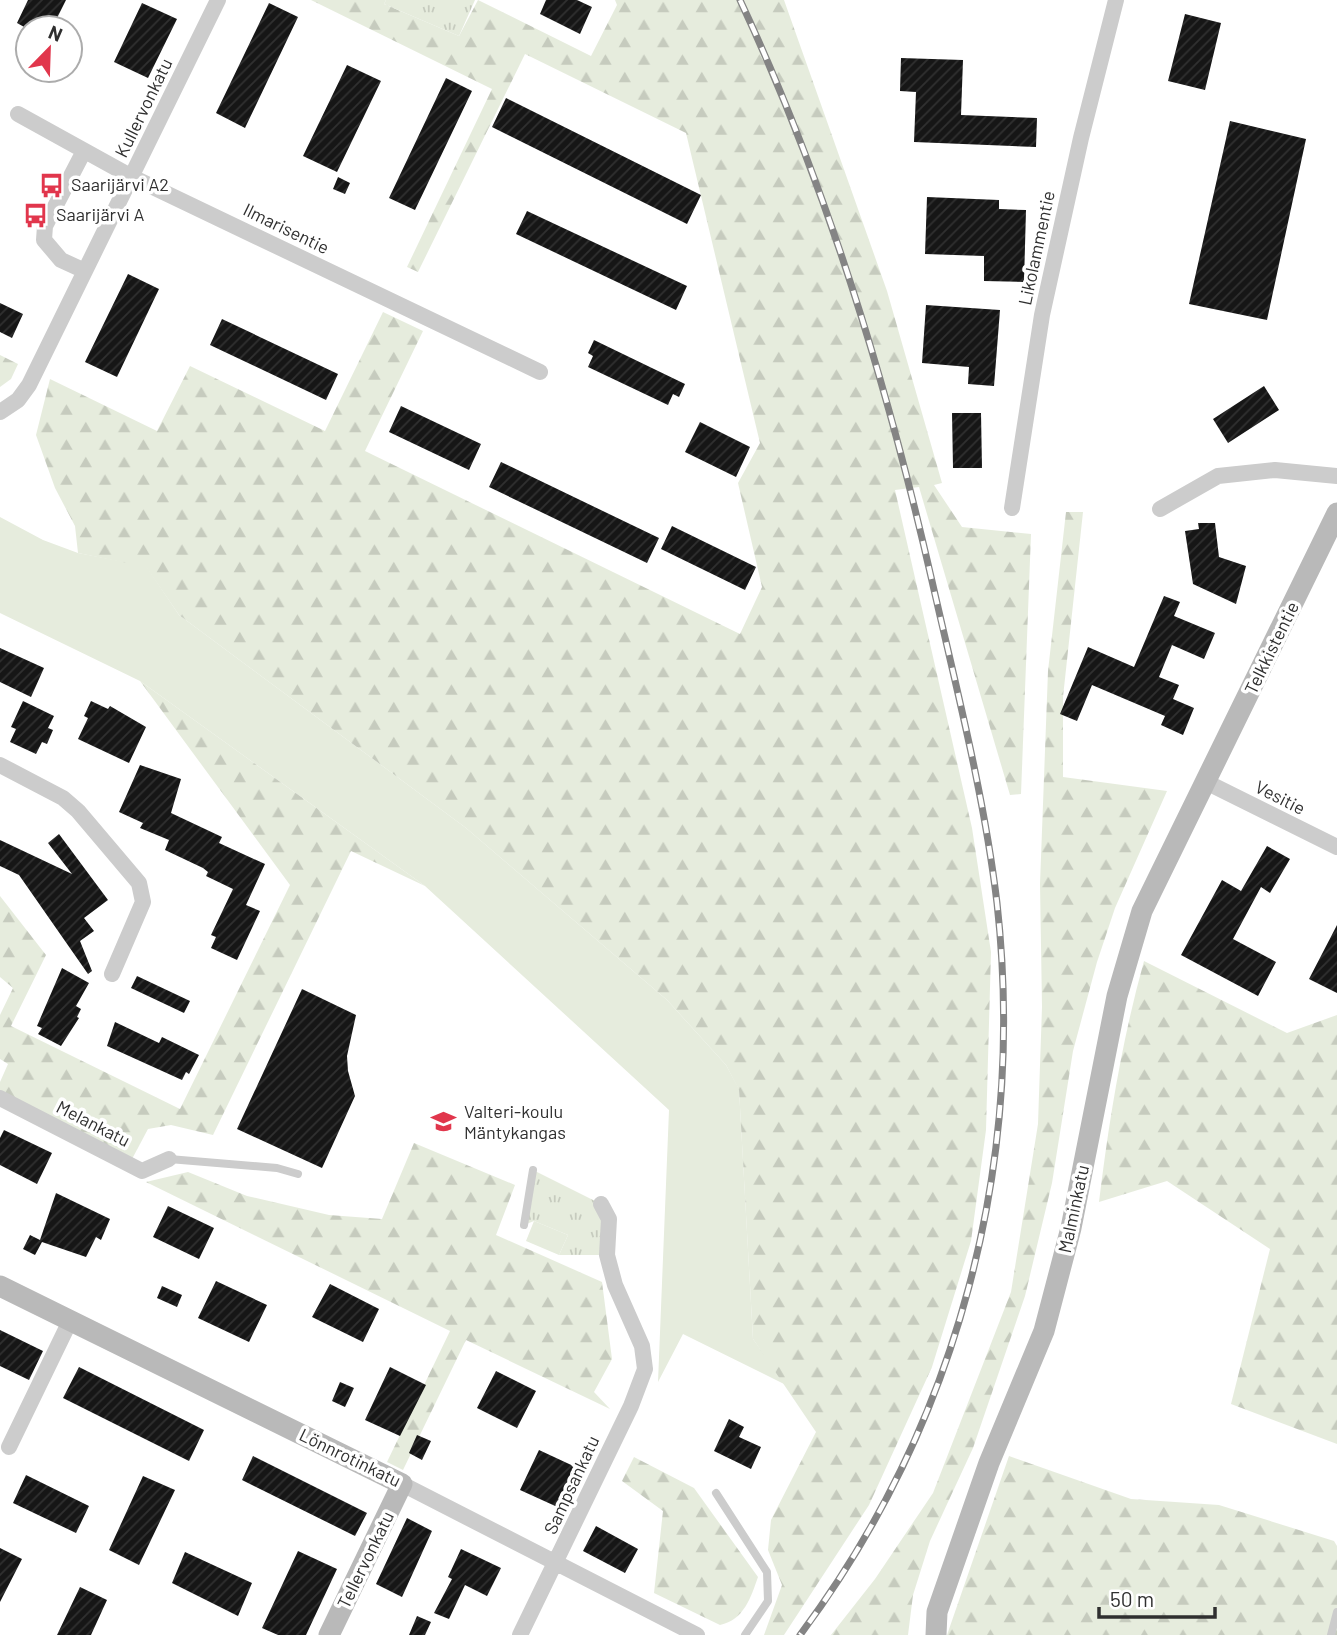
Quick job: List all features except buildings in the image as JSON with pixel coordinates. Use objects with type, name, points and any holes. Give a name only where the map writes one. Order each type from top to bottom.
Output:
[{"type":"street","name":"Kullervonkatu","points":[[0,412],[18,400],[29,385],[218,0]]},
{"type":"street","name":"Likolammentie","points":[[1012,508],[1042,315],[1081,138],[1116,0]]},
{"type":"street","name":"Ilmarisentie","points":[[18,114],[132,177],[540,372]]},
{"type":"street","points":[[83,151],[45,226],[44,240],[61,260],[85,271]]},
{"type":"street","points":[[1160,509],[1218,476],[1275,470],[1337,476]]},
{"type":"street","name":"Telkkistentie","points":[[1206,782],[1337,513]]},
{"type":"street","points":[[0,765],[70,804],[144,892],[143,902],[112,974]]},
{"type":"street","name":"Vesitie","points":[[1206,782],[1337,847]]},
{"type":"street","name":"Malminkatu","points":[[936,1635],[937,1612],[989,1463],[1044,1331],[1071,1228],[1117,996],[1142,911],[1206,782]]},
{"type":"street","name":"Melankatu","points":[[0,1098],[142,1171],[169,1159]]},
{"type":"street","name":"Sampsankatu","points":[[520,1635],[631,1406],[645,1369],[642,1346],[615,1285],[607,1255],[609,1219],[601,1204]]},
{"type":"street","name":"Lönnrotinkatu","points":[[0,1286],[558,1561],[697,1635]]},
{"type":"street","points":[[9,1447],[70,1321]]},
{"type":"street","name":"Tellervonkatu","points":[[329,1635],[402,1484]]},
{"type":"lane","points":[[169,1159],[277,1168],[298,1174]]},
{"type":"lane","points":[[524,1225],[533,1170]]},
{"type":"lane","points":[[716,1493],[767,1572],[768,1601],[745,1635]]},
{"type":"lane","points":[[1331,1635],[1337,1612]]},
{"type":"green space","points":[[311,0],[386,0],[384,4],[459,36],[478,0],[591,56],[617,5],[615,0],[784,0],[887,291],[942,483],[934,485],[962,527],[1031,534],[1021,794],[1010,795],[919,487],[895,490],[972,828],[991,952],[986,1130],[971,1241],[932,1367],[869,1505],[784,1635],[764,1635],[782,1585],[768,1550],[771,1520],[816,1432],[753,1339],[739,1090],[726,1065],[667,1000],[466,828],[179,615],[146,567],[78,553],[75,526],[55,488],[36,435],[50,379],[157,431],[190,366],[325,431],[383,312],[423,331],[365,451],[740,634],[762,587],[738,483],[760,443],[686,133],[525,54],[418,272],[407,267],[492,89]]},
{"type":"green space","points":[[386,0],[475,0],[459,36],[384,4]]},
{"type":"green space","points":[[0,355],[18,364],[11,379],[0,387]]},
{"type":"green space","points":[[1066,512],[1083,512],[1063,697],[1063,777],[1167,791],[1115,908],[1097,962],[1073,1051],[1052,1183],[1025,1296],[973,1448],[930,1541],[913,1595],[908,1635],[831,1635],[875,1579],[933,1493],[1011,1292],[1038,1124],[1042,1007],[1040,884],[1048,671]]},
{"type":"green space","points":[[0,517],[43,540],[78,553],[146,566],[179,615],[466,828],[667,1000],[726,1065],[739,1089],[753,1339],[786,1385],[683,1334],[658,1382],[669,1110],[425,886],[140,681],[0,613]]},
{"type":"green space","points":[[140,681],[425,886],[351,851],[213,1135],[171,1125],[148,1129],[132,1159],[0,1095],[0,1082],[8,1064],[0,1059],[0,1015],[13,988],[0,977],[0,896],[46,955],[11,1026],[180,1109],[290,885]]},
{"type":"green space","points":[[1144,961],[1287,1033],[1337,1015],[1337,1444],[1231,1404],[1270,1249],[1167,1181],[1099,1202],[1117,1080]]},
{"type":"green space","points":[[414,1143],[515,1185],[496,1235],[602,1282],[612,1359],[594,1392],[610,1409],[466,1340],[403,1470],[387,1462],[450,1331],[146,1182],[188,1172],[247,1196],[329,1215],[382,1219]]},
{"type":"green space","points":[[533,1170],[601,1204],[607,1255],[559,1255],[568,1235],[534,1221],[524,1225]]},
{"type":"green space","points":[[534,1221],[568,1235],[559,1255],[526,1241]]},
{"type":"green space","points":[[1009,1456],[1131,1499],[1219,1505],[1334,1541],[1337,1546],[1337,1635],[947,1635]]},
{"type":"green space","points":[[634,1457],[694,1488],[758,1577],[745,1607],[735,1618],[720,1625],[654,1593],[663,1511],[622,1481]]},
{"type":"railway","points":[[740,0],[771,70],[827,212],[895,433],[977,781],[997,903],[1003,1001],[1001,1098],[989,1194],[969,1288],[939,1379],[902,1468],[855,1554],[800,1635]]},
{"type":"place","name":"Saarijärvi A2","points":[[51,185]]},
{"type":"place","name":"Saarijärvi A","points":[[36,215]]},
{"type":"place","name":"Valteri-koulu Mäntykangas","points":[[444,1122]]}]
